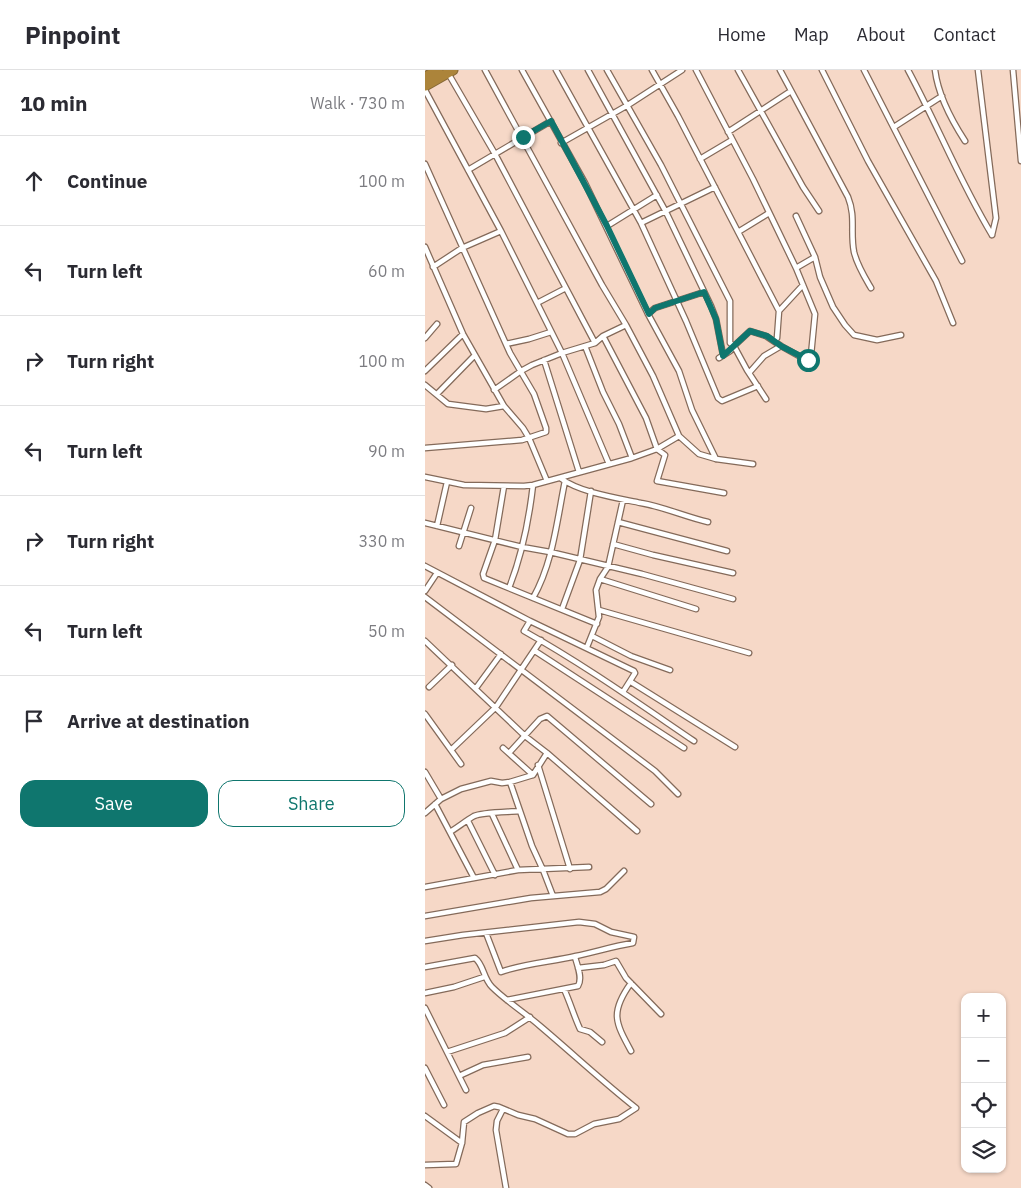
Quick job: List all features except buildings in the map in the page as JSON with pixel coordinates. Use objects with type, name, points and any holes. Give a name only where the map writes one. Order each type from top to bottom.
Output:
[{"type":"highway","points":[[425,77],[438,70]]},
{"type":"highway","points":[[425,86],[451,71]]},
{"type":"street","points":[[485,70],[602,285],[626,325],[653,376],[679,436],[699,454],[716,459],[753,464]]},
{"type":"street","points":[[522,70],[607,226],[649,314],[679,371],[692,410],[716,459]]},
{"type":"street","points":[[555,70],[641,224],[718,398],[722,401],[758,386]]},
{"type":"street","points":[[588,70],[666,212],[704,292],[716,319],[721,357],[750,331],[767,336],[781,346],[808,360],[811,355],[815,314],[796,268],[696,70]]},
{"type":"street","points":[[607,70],[628,105],[730,301],[730,343],[734,346],[766,399]]},
{"type":"street","points":[[652,70],[779,311],[777,338],[775,341]]},
{"type":"street","points":[[561,143],[628,105],[682,70]]},
{"type":"street","points":[[738,70],[803,187],[819,211]]},
{"type":"street","points":[[780,70],[848,197],[853,210],[853,243],[856,261],[871,288]]},
{"type":"street","points":[[822,70],[868,161],[936,281],[953,323]]},
{"type":"street","points":[[864,70],[962,261]]},
{"type":"street","points":[[908,70],[962,182],[991,235],[995,218],[978,70]]},
{"type":"street","points":[[935,70],[942,96],[965,141]]},
{"type":"street","points":[[1013,70],[1021,161]]},
{"type":"street","points":[[451,71],[595,343]]},
{"type":"street","points":[[425,90],[501,230],[562,352],[609,464]]},
{"type":"street","points":[[728,132],[791,91]]},
{"type":"street","points":[[894,127],[926,104],[942,96]]},
{"type":"street","points":[[468,170],[551,121]]},
{"type":"street","points":[[700,158],[733,140]]},
{"type":"street","points":[[425,164],[506,344],[534,394],[546,428],[546,432],[508,442],[425,448]]},
{"type":"street","points":[[641,224],[715,187]]},
{"type":"street","points":[[607,226],[657,195]]},
{"type":"street","points":[[738,232],[769,213]]},
{"type":"street","points":[[796,216],[815,257],[820,277],[833,307],[845,326],[854,335],[877,340],[901,335]]},
{"type":"street","points":[[433,267],[462,248],[501,230]]},
{"type":"street","points":[[425,247],[463,334],[503,406],[523,428],[529,438],[547,481]]},
{"type":"street","points":[[796,268],[815,257]]},
{"type":"street","points":[[779,311],[803,285]]},
{"type":"street","points":[[537,303],[566,288]]},
{"type":"street","points":[[649,314],[655,308],[704,292]]},
{"type":"street","points":[[425,338],[437,324]]},
{"type":"street","points":[[494,390],[521,371],[562,352],[595,343],[603,336],[626,325]]},
{"type":"street","points":[[506,344],[551,332]]},
{"type":"street","points":[[425,371],[463,334]]},
{"type":"street","points":[[603,336],[646,418],[657,449],[665,454],[657,481],[724,493]]},
{"type":"street","points":[[585,346],[632,458]]},
{"type":"street","points":[[749,373],[764,356],[781,346]]},
{"type":"street","points":[[437,394],[475,355]]},
{"type":"street","points":[[544,360],[579,472]]},
{"type":"street","points":[[425,385],[448,404],[486,409],[503,406]]},
{"type":"street","points":[[425,476],[464,485],[533,485],[632,458],[657,449],[679,436]]},
{"type":"street","points":[[560,478],[591,491],[623,500],[643,503],[708,522]]},
{"type":"street","points":[[533,598],[542,582],[565,481]]},
{"type":"street","points":[[437,526],[447,482]]},
{"type":"street","points":[[509,588],[518,565],[530,515],[533,485]]},
{"type":"street","points":[[504,486],[495,540],[483,574],[484,578],[597,624]]},
{"type":"street","points":[[562,609],[579,560],[591,491]]},
{"type":"street","points":[[587,647],[597,624],[599,610],[596,590],[600,579],[608,567],[623,500]]},
{"type":"street","points":[[459,546],[471,508]]},
{"type":"street","points":[[618,522],[727,551]]},
{"type":"street","points":[[425,523],[642,574],[733,599]]},
{"type":"street","points":[[613,544],[653,556],[733,573]]},
{"type":"street","points":[[425,566],[529,621],[634,671],[631,682],[623,692]]},
{"type":"street","points":[[425,591],[437,573]]},
{"type":"street","points":[[600,579],[696,609]]},
{"type":"street","points":[[425,596],[655,771],[678,794]]},
{"type":"street","points":[[599,610],[749,654]]},
{"type":"street","points":[[529,621],[524,631],[623,692],[694,742]]},
{"type":"street","points":[[592,636],[631,656],[669,670]]},
{"type":"street","points":[[451,750],[496,707],[541,640]]},
{"type":"street","points":[[425,641],[525,736],[637,831]]},
{"type":"street","points":[[535,651],[684,748]]},
{"type":"street","points":[[476,688],[501,654]]},
{"type":"street","points":[[429,687],[452,665]]},
{"type":"street","points":[[631,682],[735,747]]},
{"type":"street","points":[[425,714],[461,764]]},
{"type":"street","points":[[509,753],[540,719],[547,716],[651,804]]},
{"type":"street","points":[[503,748],[533,775]]},
{"type":"street","points":[[425,813],[441,799],[461,789],[491,781],[510,782],[533,775],[547,753]]},
{"type":"street","points":[[538,765],[570,869]]},
{"type":"street","points":[[425,772],[441,799]]},
{"type":"street","points":[[510,782],[532,846],[553,896]]},
{"type":"street","points":[[435,804],[474,878]]},
{"type":"street","points":[[450,832],[479,814],[519,811]]},
{"type":"street","points":[[492,814],[518,870]]},
{"type":"street","points":[[469,821],[495,875]]},
{"type":"street","points":[[425,887],[518,870],[589,867]]},
{"type":"street","points":[[425,916],[497,903],[600,892],[606,889],[623,870]]},
{"type":"street","points":[[425,941],[486,933],[579,922],[595,924],[611,932],[634,937],[633,943],[575,957],[528,964],[501,972],[486,933]]},
{"type":"street","points":[[507,1000],[578,986],[581,983],[575,957]]},
{"type":"street","points":[[425,967],[475,958],[481,963],[484,977],[491,986],[636,1108],[619,1119],[594,1124],[575,1134],[568,1134],[535,1119],[494,1106],[467,1118],[463,1122],[462,1143],[456,1164],[425,1165]]},
{"type":"street","points":[[578,968],[604,965],[616,961],[626,978],[661,1014]]},
{"type":"street","points":[[425,993],[454,987],[484,977]]},
{"type":"street","points":[[631,983],[619,999],[617,1011],[618,1026],[631,1051]]},
{"type":"street","points":[[565,989],[580,1029],[590,1032],[603,1042]]},
{"type":"street","points":[[425,1008],[466,1090]]},
{"type":"street","points":[[447,1052],[505,1033],[530,1017]]},
{"type":"street","points":[[459,1076],[483,1065],[528,1057]]},
{"type":"street","points":[[425,1068],[444,1105]]},
{"type":"street","points":[[503,1109],[497,1121],[496,1130],[506,1188]]},
{"type":"street","points":[[425,1116],[462,1143]]},
{"type":"street","points":[[425,1185],[429,1188]]},
{"type":"route","points":[[523,137],[551,121],[561,143],[585,183],[607,226],[649,314],[655,308],[704,292],[716,319],[723,356],[750,331],[767,336],[781,346],[808,360]]}]
